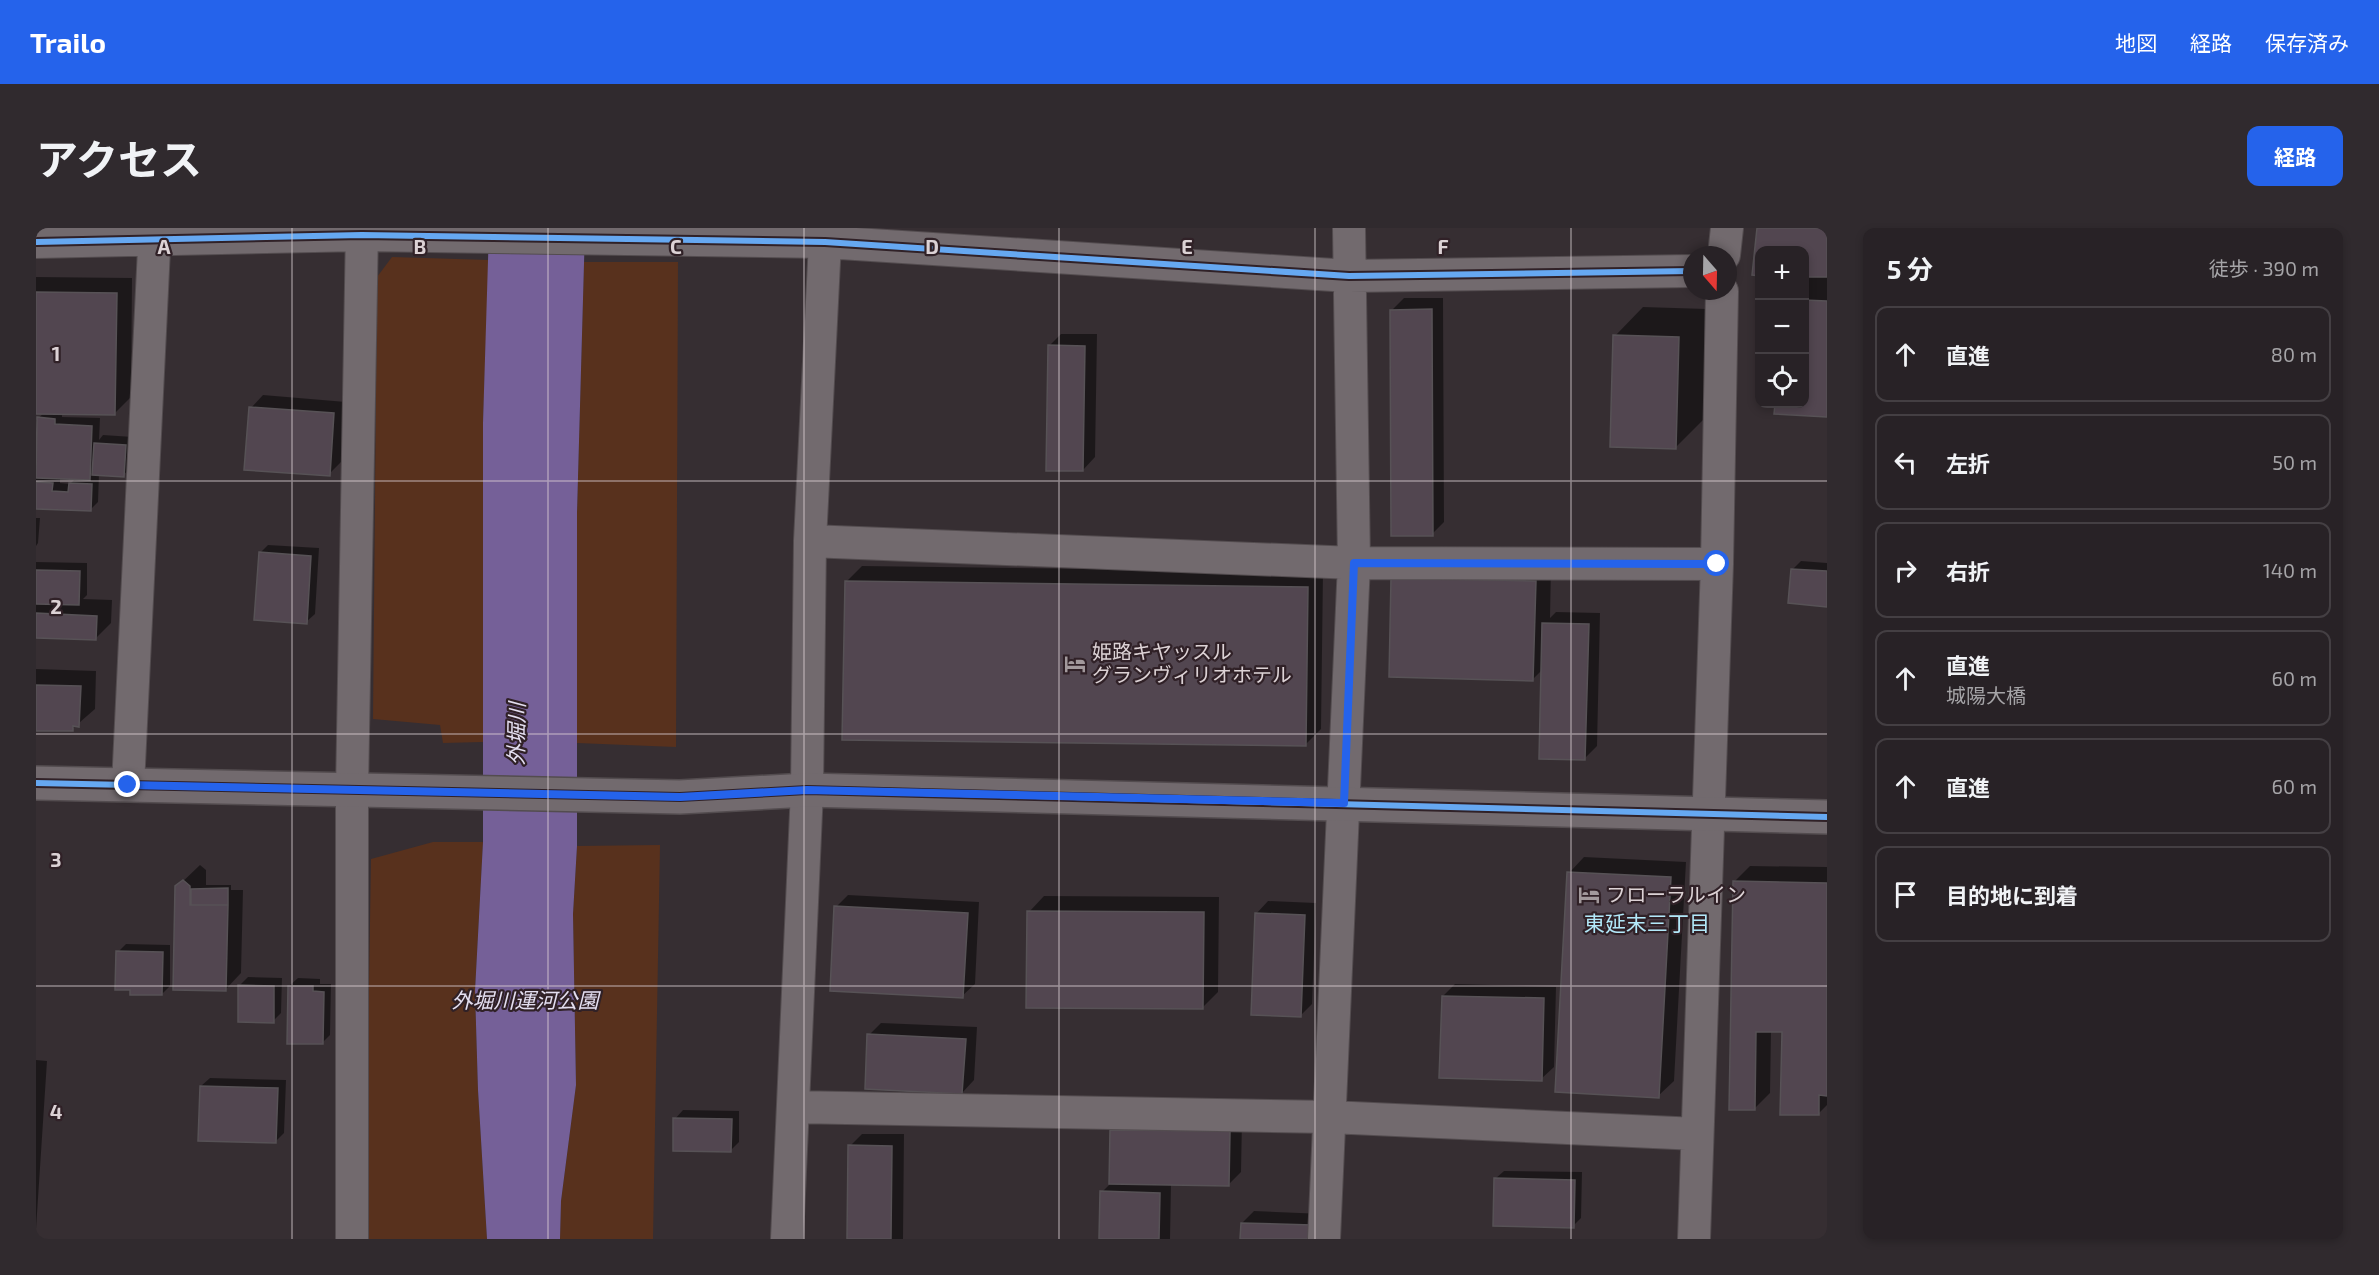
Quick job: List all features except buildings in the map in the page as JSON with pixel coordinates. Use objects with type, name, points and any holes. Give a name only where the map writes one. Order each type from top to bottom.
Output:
[{"type":"street","points":[[1324,1239],[1354,563],[1349,228]]},
{"type":"street","points":[[1725,246],[1727,228]]},
{"type":"street","points":[[36,242],[154,233],[362,231],[698,234],[1349,276],[1683,271]]},
{"type":"street","points":[[352,1239],[352,791],[362,231]]},
{"type":"street","points":[[128,785],[154,233]]},
{"type":"street","points":[[787,1239],[807,790],[810,541],[825,242]]},
{"type":"street","points":[[1694,1239],[1717,564],[1722,300]]},
{"type":"street","points":[[810,541],[1354,563],[1717,564]]},
{"type":"street","points":[[36,783],[680,797],[807,790],[1827,817]]},
{"type":"street","points":[[793,1107],[1330,1117],[1697,1134]]},
{"type":"shaded area","points":[[392,257],[489,260],[483,423],[483,742],[443,743],[440,725],[373,719],[377,277]]},
{"type":"shaded area","points":[[584,262],[678,262],[676,747],[577,743],[577,513]]},
{"type":"shaded area","points":[[433,842],[483,842],[475,991],[487,1239],[365,1239],[371,859]]},
{"type":"shaded area","points":[[660,845],[653,1239],[560,1239],[561,1201],[576,1085],[573,914],[577,846]]},
{"type":"water","name":"外堀川運河公園","points":[[489,228],[585,228],[577,513],[577,846],[573,914],[576,1085],[561,1201],[560,1239],[487,1239],[475,991],[483,842],[483,423]]},
{"type":"cycle path","points":[[36,242],[362,235],[825,242],[1349,276],[1683,271]]},
{"type":"cycle path","points":[[36,783],[680,797],[807,790],[1827,817]]},
{"type":"place","name":"姫路キヤッスル グランヴィリオホテル","points":[[1075,664]]},
{"type":"place","name":"フローラルイン","points":[[1589,895]]},
{"type":"district","name":"東延末三丁目","points":[[1647,924]]},
{"type":"route","points":[[128,785],[680,797],[807,790],[1344,803],[1354,563],[1717,564]]},
{"type":"water label","name":"外堀川","points":[[517,734]]}]
